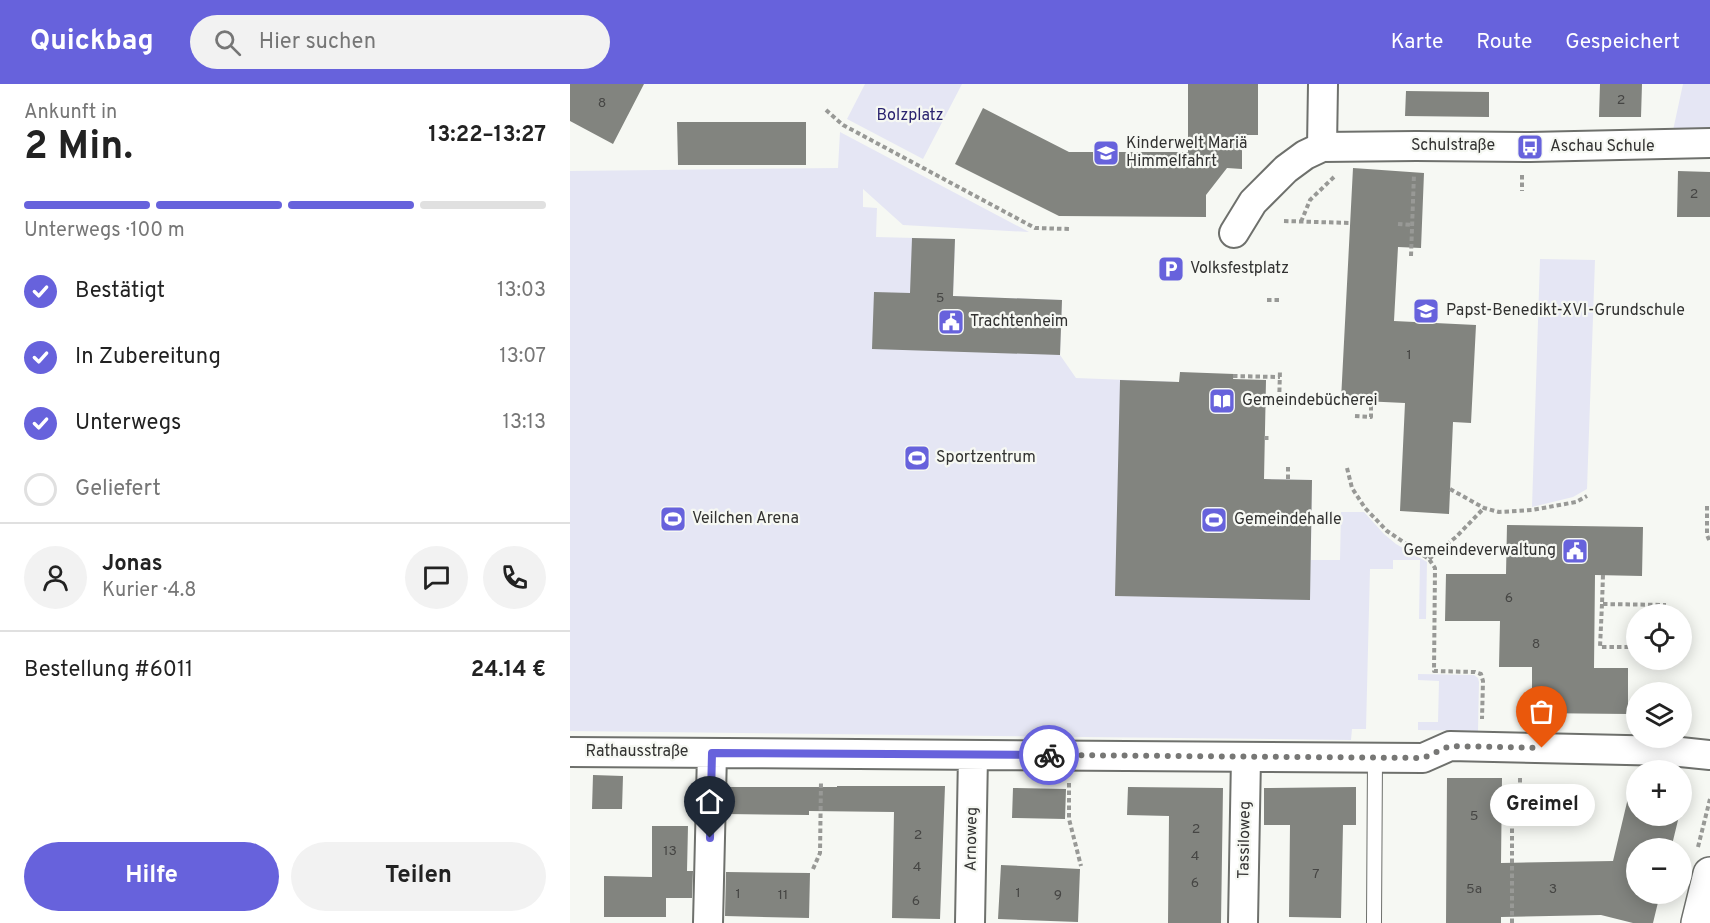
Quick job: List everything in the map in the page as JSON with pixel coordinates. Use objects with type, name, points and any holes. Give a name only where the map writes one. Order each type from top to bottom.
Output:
[{"type":"main road","points":[[1698,923],[1710,874]]},
{"type":"street","points":[[1322,147],[1323,84]]},
{"type":"street","name":"Schulstraße","points":[[1234,233],[1253,202],[1286,169],[1305,155],[1322,147],[1530,147],[1710,143]]},
{"type":"street","name":"Rathausstraße","points":[[570,752],[1423,758],[1450,746],[1626,745]]},
{"type":"street","name":"Rathausstraße","points":[[1686,748],[1710,755]]},
{"type":"street","points":[[708,923],[712,753]]},
{"type":"street","name":"Arnoweg","points":[[970,923],[973,754]]},
{"type":"street","name":"Tassiloweg","points":[[1243,923],[1246,757]]},
{"type":"lane","points":[[1374,923],[1375,758]]},
{"type":"path","points":[[826,110],[843,125],[1035,228],[1070,229]]},
{"type":"path","points":[[1411,256],[1416,146]]},
{"type":"path","points":[[1301,222],[1310,200],[1340,171]]},
{"type":"path","points":[[1522,172],[1522,191]]},
{"type":"path","points":[[1284,221],[1350,223]]},
{"type":"path","points":[[1398,224],[1412,225]]},
{"type":"path","points":[[1267,300],[1282,300]]},
{"type":"path","points":[[1428,323],[1430,309]]},
{"type":"path","points":[[1279,407],[1280,370]]},
{"type":"path","points":[[1233,376],[1280,377]]},
{"type":"path","points":[[1355,416],[1371,417],[1371,401]]},
{"type":"path","points":[[1288,467],[1288,479]]},
{"type":"path","points":[[1347,468],[1352,488],[1365,508],[1387,531],[1429,559],[1435,568],[1434,671],[1481,674],[1483,681],[1481,747]]},
{"type":"path","points":[[1450,489],[1484,508],[1499,512],[1532,510],[1576,502],[1587,496]]},
{"type":"path","points":[[1707,506],[1707,535],[1710,542]]},
{"type":"path","points":[[1429,559],[1456,537],[1484,508]]},
{"type":"path","points":[[1604,575],[1600,647],[1626,647]]},
{"type":"path","points":[[1602,604],[1626,604]]},
{"type":"path","points":[[1512,923],[1512,811],[1520,797],[1521,747]]},
{"type":"path","points":[[813,869],[820,853],[822,753]]},
{"type":"path","points":[[1069,755],[1069,819],[1080,866]]},
{"type":"green space","name":"Bolzplatz","points":[[865,84],[962,84],[923,159],[847,119]]},
{"type":"green space","points":[[1683,84],[1710,84],[1710,135],[1672,135]]},
{"type":"green space","name":"Sportzentrum","points":[[840,132],[1029,232],[903,225],[863,189],[863,207],[877,208],[876,237],[955,239],[953,296],[1062,300],[1060,355],[1076,378],[1179,382],[1264,479],[1312,480],[1311,560],[1340,560],[1341,512],[1364,512],[1396,544],[1427,562],[1426,619],[1419,619],[1420,560],[1393,560],[1393,569],[1370,569],[1366,729],[1352,729],[1351,740],[570,731],[570,171],[838,168]]},
{"type":"green space","points":[[1540,259],[1595,260],[1587,489],[1573,497],[1532,507]]},
{"type":"green space","points":[[1418,674],[1474,675],[1478,678],[1478,731],[1418,730],[1418,722],[1438,722],[1439,681],[1418,680]]},
{"type":"building","points":[[570,84],[644,84],[613,144],[570,121]]},
{"type":"building","points":[[1188,84],[1258,84],[1258,135],[1242,135],[1242,169],[1227,168],[1206,195],[1206,217],[1059,216],[955,164],[983,108],[1069,152],[1188,152]]},
{"type":"building","points":[[1600,84],[1642,84],[1641,117],[1599,117]]},
{"type":"building","points":[[1406,91],[1489,92],[1489,117],[1405,116]]},
{"type":"building","points":[[677,122],[806,122],[806,165],[678,165]]},
{"type":"building","points":[[1353,168],[1424,173],[1421,248],[1398,247],[1394,321],[1476,325],[1471,423],[1453,422],[1449,514],[1400,511],[1405,403],[1341,400]]},
{"type":"building","points":[[1678,171],[1710,172],[1710,217],[1677,217]]},
{"type":"building","points":[[912,238],[955,239],[953,296],[1062,300],[1060,355],[872,349],[874,292],[910,293]]},
{"type":"building","name":"Gemeindehalle","points":[[1180,372],[1234,374],[1233,379],[1266,380],[1264,479],[1312,480],[1310,600],[1115,596],[1120,380],[1179,382]]},
{"type":"building","points":[[1507,525],[1643,527],[1642,576],[1595,575],[1594,668],[1626,668],[1628,670],[1626,714],[1532,713],[1532,667],[1499,667],[1500,621],[1445,621],[1446,574],[1506,574]]},
{"type":"building","points":[[593,775],[623,776],[622,809],[592,809]]},
{"type":"building","points":[[1447,778],[1502,778],[1501,863],[1613,861],[1626,806],[1626,826],[1677,826],[1674,838],[1626,838],[1626,904],[1658,904],[1653,923],[1633,923],[1601,915],[1501,917],[1501,923],[1446,923]]},
{"type":"building","points":[[945,786],[940,919],[892,918],[894,812],[809,811],[809,815],[727,814],[728,787]]},
{"type":"building","points":[[1128,787],[1223,788],[1221,923],[1168,923],[1169,816],[1127,815]]},
{"type":"building","points":[[1356,787],[1356,825],[1343,825],[1341,918],[1289,917],[1290,825],[1264,825],[1264,788]]},
{"type":"building","points":[[1013,788],[1066,789],[1065,819],[1012,818]]},
{"type":"building","points":[[652,826],[688,826],[687,871],[693,871],[692,898],[666,898],[666,917],[604,917],[604,876],[652,877]]},
{"type":"building","points":[[1001,865],[1080,869],[1078,922],[998,919]]},
{"type":"building","points":[[726,872],[810,873],[809,918],[725,916]]},
{"type":"way so far","points":[[1049,755],[1423,758],[1450,746],[1542,748]]},
{"type":"place","name":"Aschau Schule","points":[[1530,147]]},
{"type":"place","name":"Kinderwelt Mariä Himmelfahrt","points":[[1106,153]]},
{"type":"place","name":"Volksfestplatz","points":[[1171,269]]},
{"type":"place","name":"Papst-Benedikt-XVI-Grundschule","points":[[1426,311]]},
{"type":"place","name":"Trachtenheim","points":[[951,322]]},
{"type":"place","name":"Gemeindebücherei","points":[[1222,401]]},
{"type":"place","name":"Sportzentrum","points":[[917,458]]},
{"type":"place","name":"Veilchen Arena","points":[[673,519]]},
{"type":"place","name":"Gemeindehalle","points":[[1214,520]]},
{"type":"place","name":"Gemeindeverwaltung","points":[[1575,551]]},
{"type":"place","name":"Greimel","points":[[1542,748]]},
{"type":"route","points":[[710,838],[712,753],[1049,755]]}]
